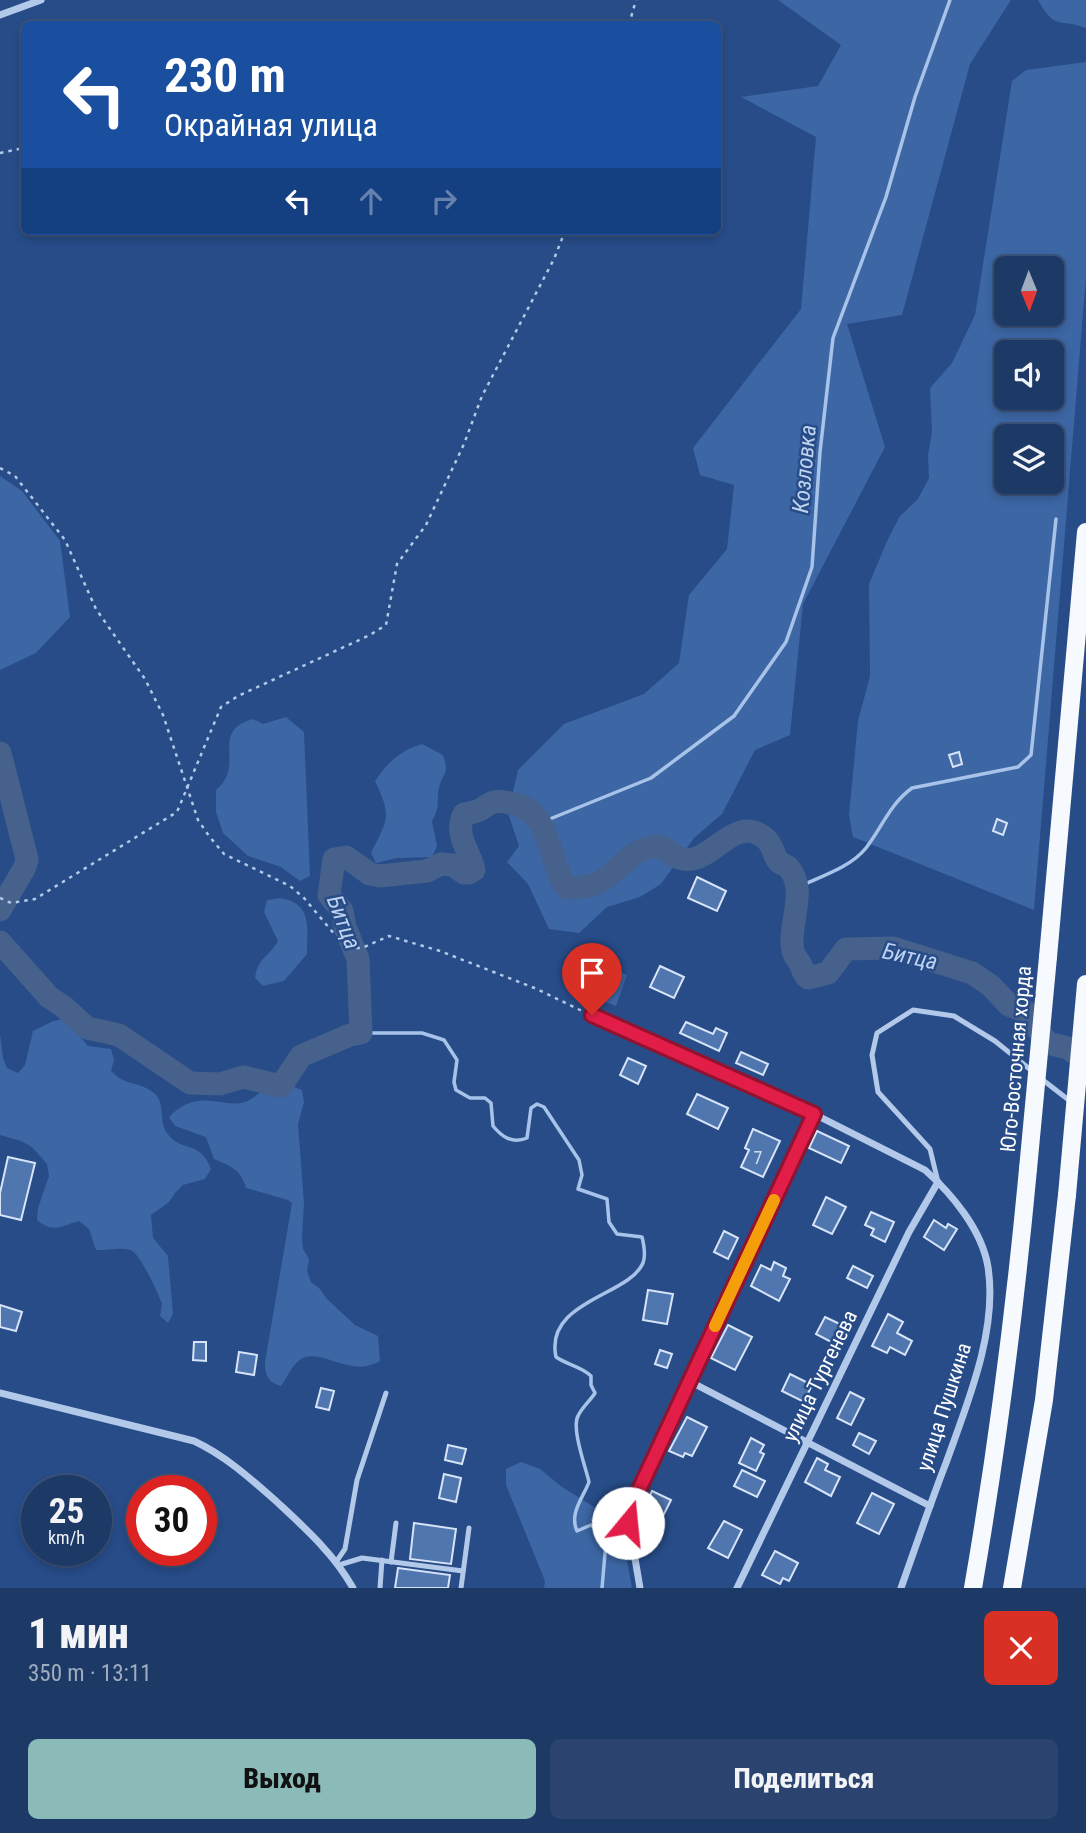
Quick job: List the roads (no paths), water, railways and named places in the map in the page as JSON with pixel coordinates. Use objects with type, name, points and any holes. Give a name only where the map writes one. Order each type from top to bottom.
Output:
[{"type":"main road","name":"Юго-Восточная хорда","points":[[973,1588],[1005,1387],[1028,1169],[1086,531]]},
{"type":"main road","points":[[1012,1588],[1044,1400],[1068,1195],[1086,983]]},
{"type":"street","points":[[0,15],[41,0]]},
{"type":"street","name":"улица Пушкина","points":[[592,1015],[814,1114],[925,1170],[938,1182],[976,1232],[988,1265],[990,1297],[984,1342],[974,1385],[901,1588]]},
{"type":"street","points":[[640,1588],[628,1523],[631,1507],[814,1114]]},
{"type":"street","name":"улица Тургенева","points":[[737,1588],[909,1232],[938,1182]]},
{"type":"street","points":[[689,1381],[930,1506]]},
{"type":"street","points":[[0,1393],[194,1441],[215,1451],[242,1471],[316,1537],[353,1588]]},
{"type":"lane","points":[[938,1182],[930,1149],[877,1092],[872,1055],[877,1033],[913,1010],[954,1016],[964,1022],[995,1041],[1086,1114]]},
{"type":"lane","points":[[337,1563],[345,1549],[358,1480],[386,1393]]},
{"type":"lane","points":[[391,1562],[396,1523]]},
{"type":"lane","points":[[461,1588],[469,1528]]},
{"type":"lane","points":[[337,1563],[362,1558],[463,1571]]},
{"type":"lane","points":[[380,1588],[382,1560]]},
{"type":"waterway","name":"Козловка","points":[[540,823],[651,778],[734,716],[786,642],[812,567],[820,452],[833,338],[886,197],[915,97],[950,0]]},
{"type":"waterway","points":[[796,888],[834,871],[859,855],[892,808],[912,788],[1018,767],[1031,755],[1056,519]]},
{"type":"waterway","name":"Битца","points":[[0,753],[27,859],[0,910]]},
{"type":"waterway","name":"Битца","points":[[0,942],[49,997],[87,1028],[119,1035],[190,1083],[220,1084],[243,1077],[281,1086],[301,1056],[361,1033],[358,959],[345,927],[342,911],[329,895],[334,859],[346,857],[370,874],[380,876],[427,871],[441,864],[452,865],[464,873],[469,873],[474,870],[461,835],[464,814],[480,810],[492,803],[504,802],[524,807],[534,815],[542,826],[567,888],[596,884],[634,854],[651,847],[663,847],[678,858],[691,859],[704,855],[739,832],[752,832],[768,841],[779,862],[788,867],[794,876],[797,897],[793,951],[808,978],[828,973],[846,949],[893,948],[972,973],[990,985],[1009,1005],[1026,1012],[1047,1043],[1068,1048],[1086,1061]]},
{"type":"waterway","points":[[361,1033],[422,1033],[444,1040],[457,1060],[454,1082],[456,1090],[470,1098],[485,1098],[491,1103],[493,1126],[508,1138],[527,1138],[531,1108],[537,1104],[544,1107],[579,1160],[582,1175],[578,1189],[607,1199],[609,1222],[617,1234],[642,1237],[644,1260],[635,1274],[575,1311],[563,1323],[556,1338],[556,1357],[591,1376],[595,1393],[576,1422],[589,1482],[578,1506],[575,1524],[577,1531],[591,1525],[604,1534],[606,1542],[602,1588]]}]
